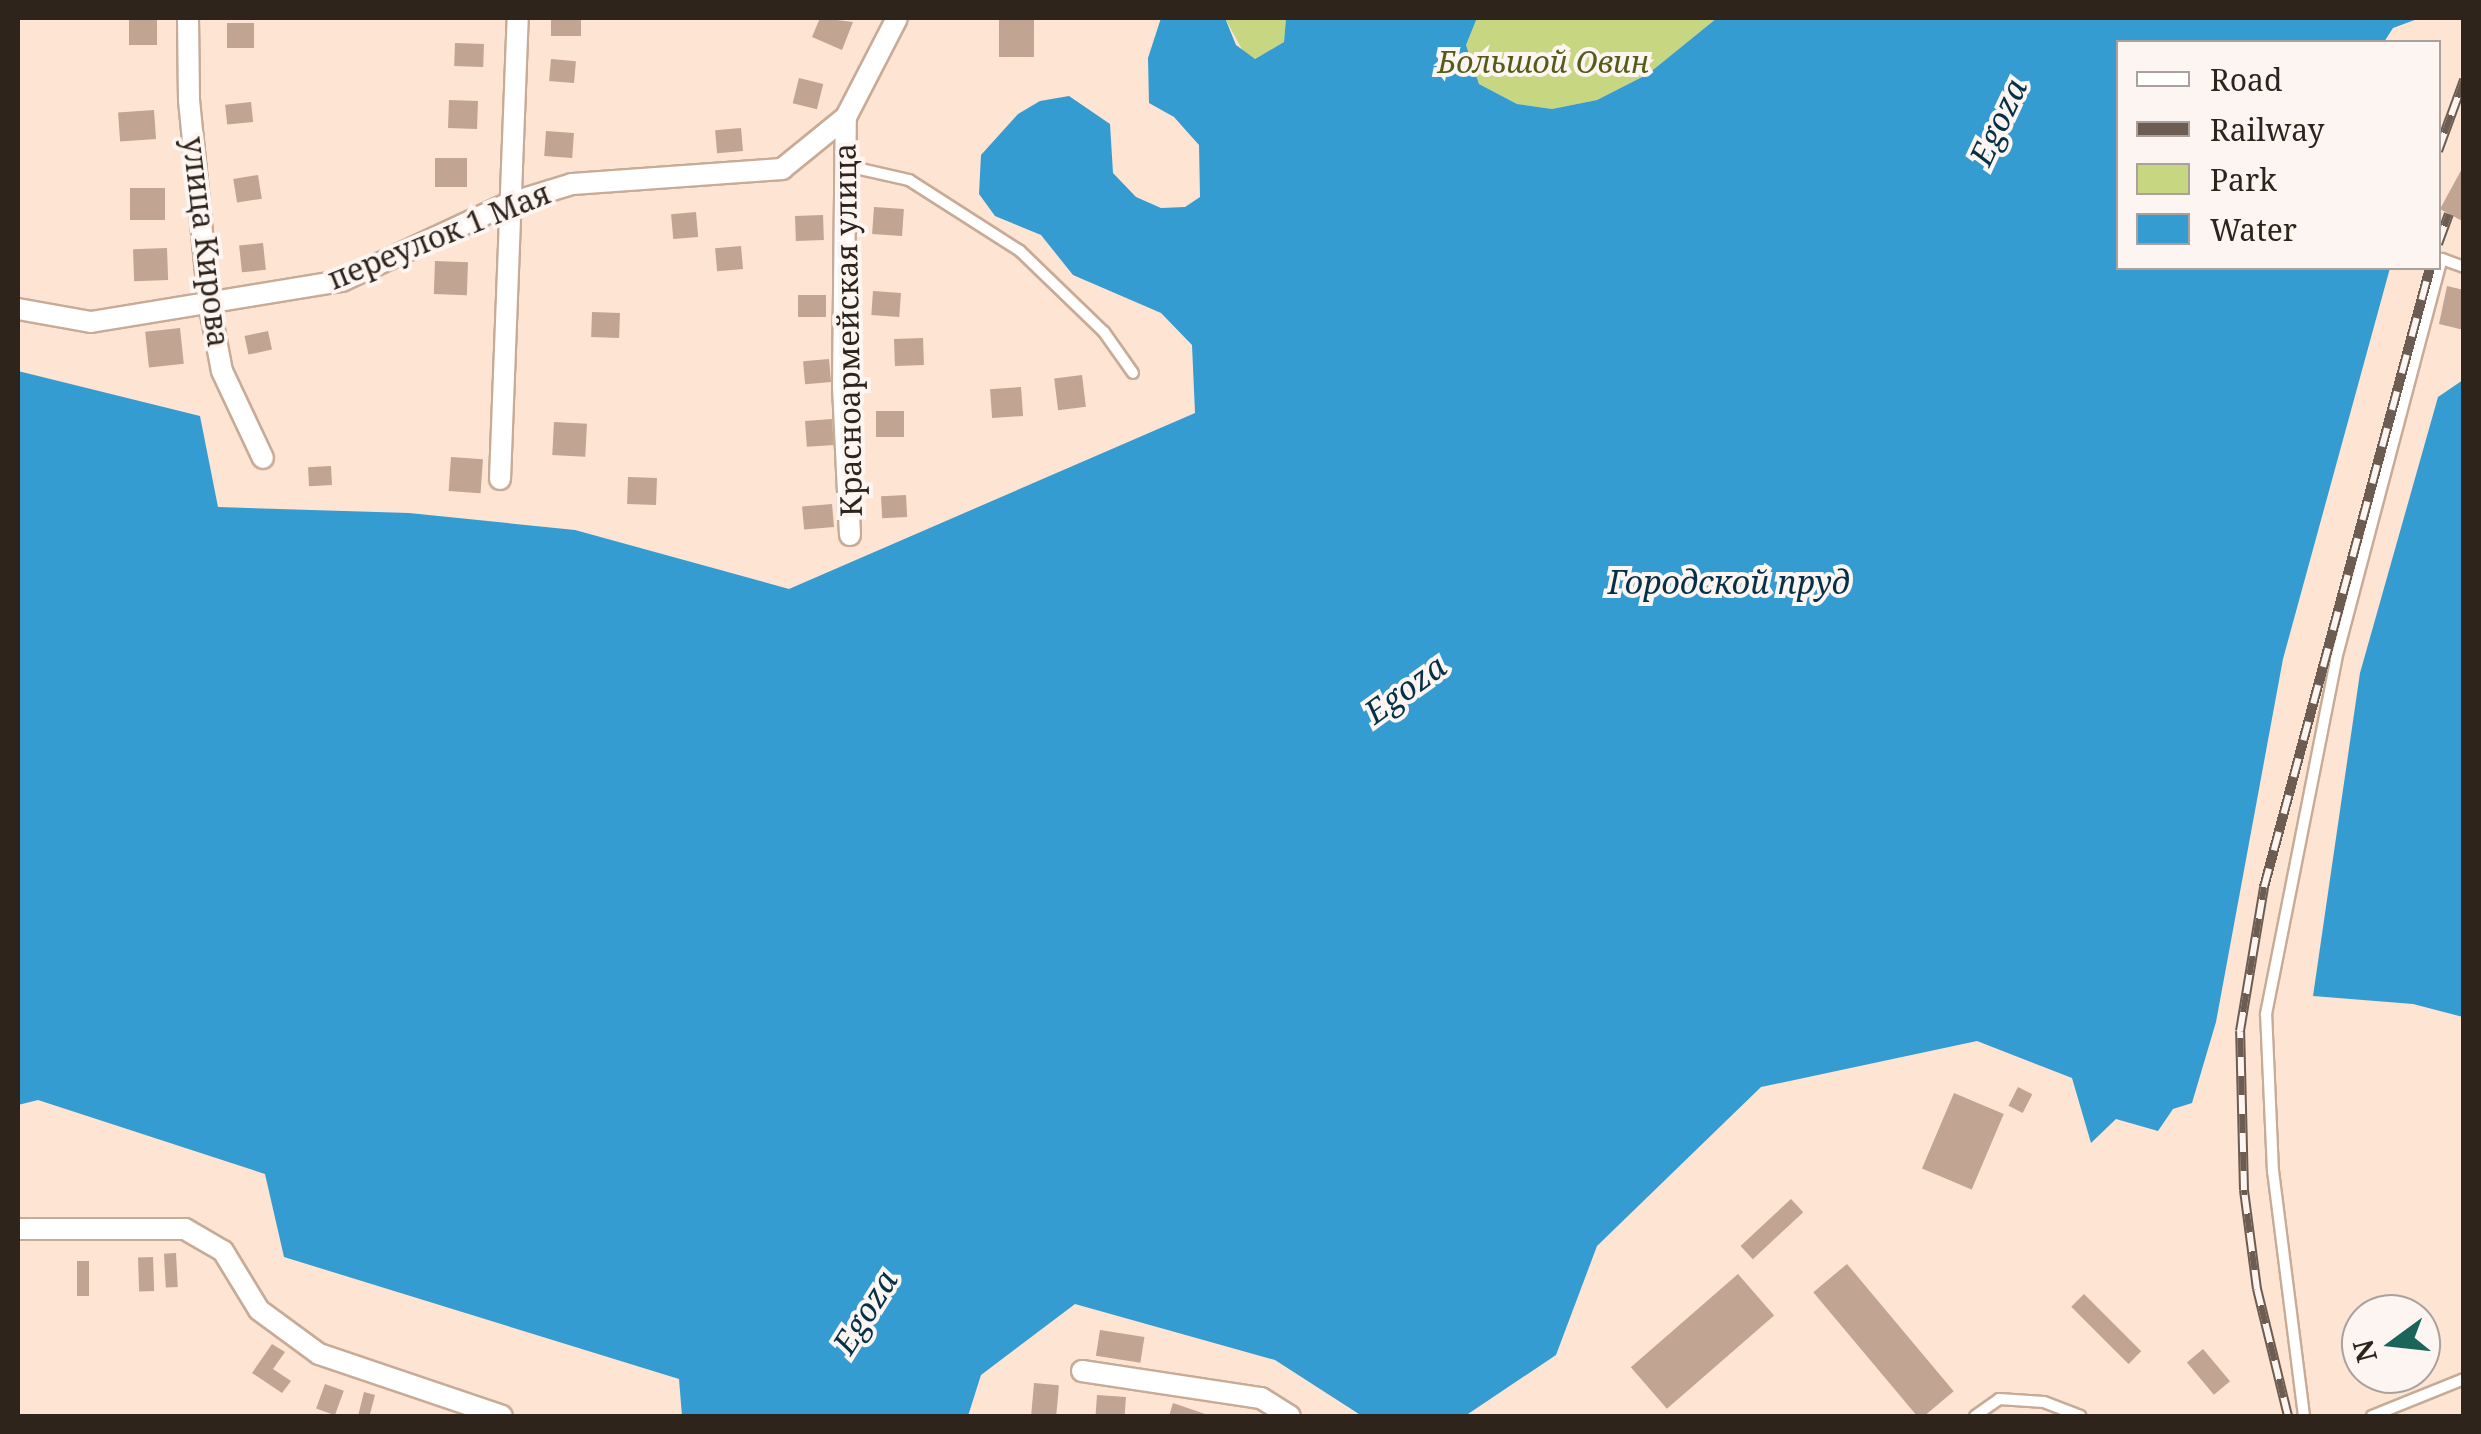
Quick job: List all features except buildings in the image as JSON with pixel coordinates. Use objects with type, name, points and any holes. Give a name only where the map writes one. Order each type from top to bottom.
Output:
[{"type":"street","name":"улица Кирова","points":[[188,18],[188,100],[209,303],[222,371],[262,458]]},
{"type":"street","points":[[500,479],[507,204],[518,18]]},
{"type":"street","name":"Красноармейская улица","points":[[850,535],[843,386],[846,118],[897,18]]},
{"type":"street","name":"переулок 1 Мая","points":[[18,309],[91,322],[342,281],[507,204],[572,184],[782,169],[846,118]]},
{"type":"street","points":[[18,1230],[186,1229],[223,1250],[260,1310],[320,1354],[502,1416]]},
{"type":"street","points":[[1082,1371],[1262,1398],[1290,1416]]},
{"type":"lane","points":[[846,166],[909,180],[983,225],[1073,300],[1132,373]]},
{"type":"lane","points":[[2441,263],[2442,259],[2464,266]]},
{"type":"lane","points":[[2304,1416],[2272,1172],[2266,1014],[2336,660],[2439,270]]},
{"type":"lane","points":[[2372,1416],[2464,1379]]},
{"type":"lane","points":[[1975,1416],[1999,1399],[2044,1402],[2080,1416]]},
{"type":"green space","points":[[1225,18],[1286,18],[1284,42],[1255,59],[1245,55]]},
{"type":"green space","name":"Большой Овин","points":[[1477,18],[1717,18],[1648,74],[1597,100],[1552,109],[1517,104],[1479,84],[1466,45]]},
{"type":"water","name":"Городской пруд","points":[[1161,18],[1225,18],[1236,45],[1255,59],[1284,42],[1286,18],[1477,18],[1466,45],[1479,84],[1517,104],[1552,109],[1597,100],[1648,74],[1717,18],[2420,18],[2393,28],[2385,40],[2116,40],[2116,270],[2389,270],[2283,659],[2216,1022],[2192,1103],[2173,1109],[2158,1131],[2116,1119],[2091,1143],[2072,1078],[1977,1041],[1761,1087],[1597,1246],[1556,1355],[1465,1416],[1362,1416],[1275,1360],[1075,1304],[981,1375],[968,1416],[682,1416],[679,1379],[284,1257],[265,1174],[38,1100],[18,1105],[18,371],[200,416],[218,507],[409,513],[575,530],[789,589],[1195,413],[1192,345],[1161,313],[1073,275],[1041,235],[995,216],[979,194],[981,155],[1018,114],[1040,101],[1069,96],[1110,124],[1113,173],[1136,197],[1161,208],[1185,207],[1200,197],[1199,145],[1174,117],[1149,103],[1148,58]]},
{"type":"water","points":[[2463,380],[2463,1017],[2413,1004],[2313,996],[2360,673],[2438,397]]},
{"type":"railway","points":[[2441,143],[2464,80]]},
{"type":"railway","points":[[2441,236],[2449,214]]},
{"type":"railway","points":[[2288,1416],[2257,1289],[2244,1190],[2240,1031],[2264,887],[2429,270]]},
{"type":"water label","name":"Egoza","points":[[1998,122]]},
{"type":"water label","name":"Egoza","points":[[1405,689]]},
{"type":"water label","name":"Egoza","points":[[865,1312]]}]
